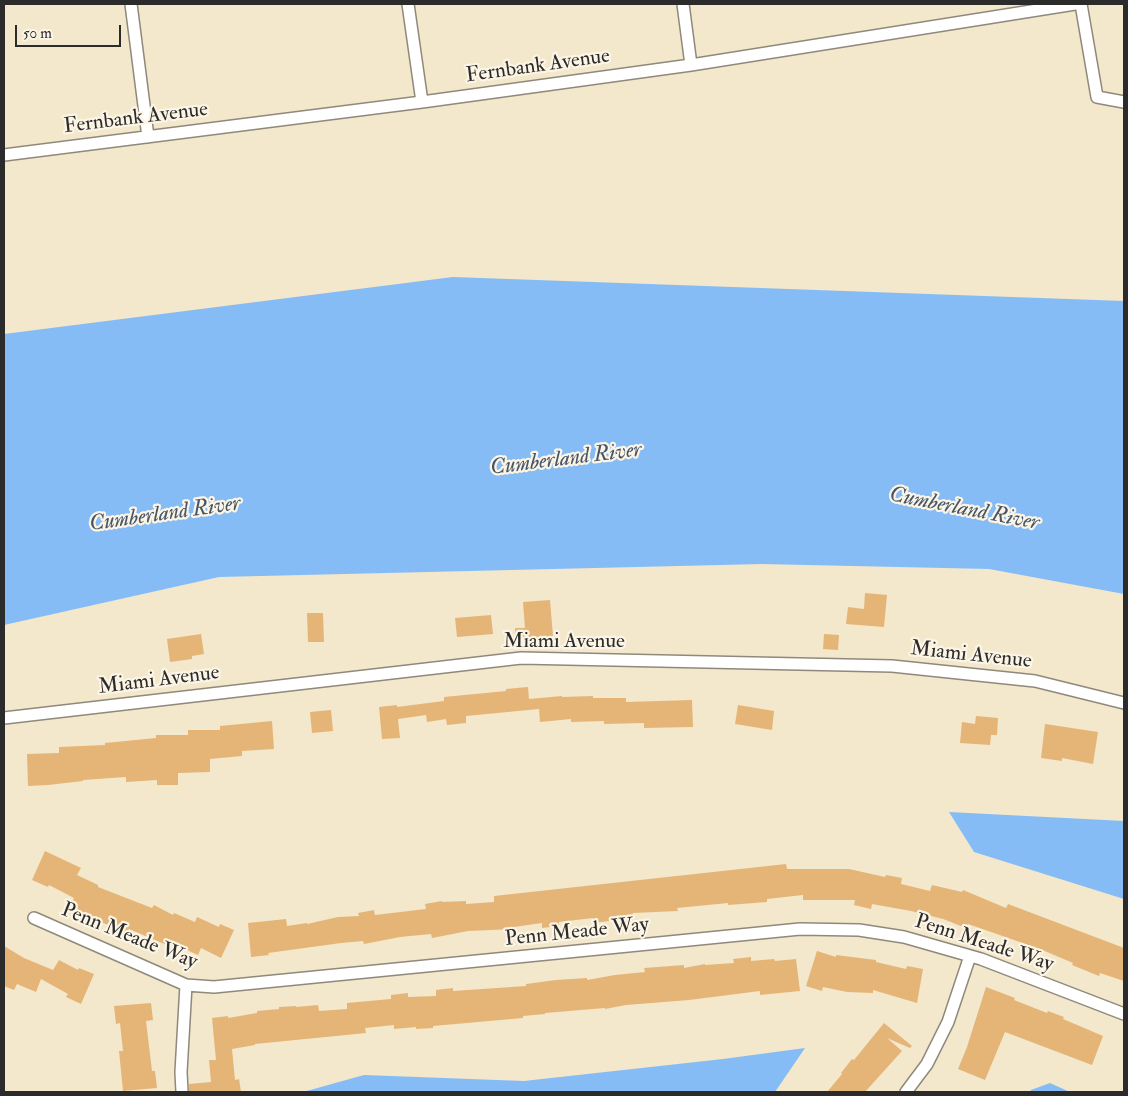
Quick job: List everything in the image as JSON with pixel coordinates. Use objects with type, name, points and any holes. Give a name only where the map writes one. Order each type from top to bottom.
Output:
[{"type":"street","points":[[131,4],[148,137]]},
{"type":"street","points":[[408,4],[422,102]]},
{"type":"street","points":[[683,4],[691,65]]},
{"type":"street","name":"Fernbank Avenue","points":[[4,155],[422,102],[691,65],[1075,4]]},
{"type":"street","points":[[1081,4],[1097,97],[1124,102]]},
{"type":"street","name":"Miami Avenue","points":[[4,718],[522,658],[892,666],[1035,681],[1124,703]]},
{"type":"street","name":"Penn Meade Way","points":[[34,918],[186,985],[214,987],[800,929],[859,930],[904,938],[970,956],[1124,1014]]},
{"type":"street","points":[[906,1092],[927,1064],[948,1022],[970,956]]},
{"type":"street","points":[[182,1092],[181,1072],[186,985]]},
{"type":"water","name":"Cumberland River","points":[[453,277],[1124,301],[1124,594],[989,569],[762,564],[219,577],[4,625],[4,334]]},
{"type":"water","points":[[949,812],[1124,821],[1124,899],[974,852]]},
{"type":"water","points":[[805,1048],[775,1092],[303,1092],[364,1075],[524,1081]]},
{"type":"water","points":[[1050,1083],[1070,1092],[1030,1092],[1031,1090]]},
{"type":"building","points":[[865,593],[887,595],[884,627],[846,624],[848,607],[864,609]]},
{"type":"building","points":[[550,600],[553,636],[516,640],[515,628],[525,628],[523,602]]},
{"type":"building","points":[[307,613],[323,613],[324,642],[308,642]]},
{"type":"building","points":[[491,615],[493,634],[457,637],[455,618]]},
{"type":"building","points":[[201,634],[204,654],[192,656],[192,659],[170,662],[167,639]]},
{"type":"building","points":[[824,634],[839,635],[838,650],[823,649]]},
{"type":"building","points":[[528,687],[529,699],[593,696],[593,698],[626,698],[626,702],[692,700],[693,727],[644,728],[644,723],[604,724],[604,721],[571,722],[571,719],[540,722],[539,709],[466,716],[466,723],[447,725],[446,719],[427,722],[426,715],[398,719],[400,738],[382,739],[379,707],[397,705],[397,707],[444,701],[444,697]]},
{"type":"building","points":[[738,705],[774,711],[772,730],[735,724]]},
{"type":"building","points":[[331,710],[333,731],[312,733],[310,712]]},
{"type":"building","points":[[976,716],[998,718],[997,735],[991,735],[990,745],[960,743],[962,722],[975,724]]},
{"type":"building","points":[[272,721],[274,749],[242,751],[242,756],[210,759],[210,772],[178,773],[178,785],[157,785],[157,780],[126,782],[126,777],[28,786],[27,754],[59,753],[59,747],[105,745],[105,743],[156,738],[156,735],[188,735],[188,730],[220,730],[220,726]]},
{"type":"building","points":[[1045,724],[1098,732],[1093,764],[1062,758],[1062,761],[1041,758]]},
{"type":"building","points":[[45,851],[81,868],[77,875],[98,885],[98,887],[152,908],[154,905],[173,915],[174,913],[195,922],[197,917],[219,927],[220,924],[234,930],[221,958],[201,948],[198,955],[178,946],[176,949],[129,929],[128,933],[69,909],[74,898],[49,885],[48,887],[32,880]]},
{"type":"building","points":[[786,864],[787,869],[849,869],[885,877],[886,875],[902,878],[901,884],[930,891],[932,885],[962,892],[963,890],[1006,908],[1008,904],[1124,948],[1124,981],[1100,973],[1099,976],[1040,949],[968,924],[966,928],[943,919],[872,904],[871,909],[854,905],[855,900],[803,900],[803,895],[767,899],[767,902],[728,905],[728,903],[677,908],[678,911],[633,913],[633,916],[609,918],[609,921],[593,923],[593,918],[559,922],[559,926],[542,928],[542,923],[514,927],[514,929],[468,931],[432,938],[431,934],[400,937],[364,944],[363,941],[341,943],[251,957],[248,923],[286,919],[287,926],[307,924],[338,917],[359,916],[358,913],[374,910],[375,915],[426,909],[425,904],[442,901],[466,901],[466,904],[494,902],[494,896]]},
{"type":"building","points":[[4,946],[24,958],[53,970],[59,960],[78,970],[79,968],[94,974],[81,1004],[66,997],[68,994],[41,979],[36,992],[17,984],[14,990],[4,986]]},
{"type":"building","points":[[817,951],[836,957],[836,955],[876,960],[876,962],[906,969],[907,966],[923,969],[917,1003],[873,990],[873,993],[847,992],[823,987],[822,991],[806,986]]},
{"type":"building","points":[[751,957],[751,961],[796,959],[800,991],[760,995],[760,991],[689,1000],[626,1005],[605,1009],[545,1013],[523,1016],[523,1018],[433,1026],[433,1028],[394,1029],[394,1025],[365,1028],[366,1033],[255,1044],[232,1049],[235,1080],[239,1079],[241,1092],[189,1092],[189,1084],[211,1082],[209,1060],[216,1060],[212,1018],[228,1016],[228,1018],[257,1013],[257,1011],[279,1009],[279,1007],[318,1005],[319,1011],[347,1009],[347,1003],[391,999],[391,995],[408,993],[408,997],[436,996],[436,990],[453,988],[453,991],[526,986],[526,984],[556,980],[587,978],[587,980],[645,972],[644,968],[684,965],[684,968],[705,964],[734,963],[733,959]]},
{"type":"building","points":[[986,987],[1047,1013],[1048,1011],[1064,1017],[1063,1019],[1103,1036],[1092,1065],[1005,1032],[985,1080],[958,1069]]},
{"type":"building","points":[[151,1003],[153,1020],[146,1021],[152,1071],[155,1071],[157,1088],[123,1091],[119,1051],[123,1051],[120,1023],[116,1024],[114,1006]]},
{"type":"building","points":[[884,1023],[912,1046],[910,1048],[887,1038],[902,1051],[865,1092],[827,1092],[852,1059],[854,1060]]}]
